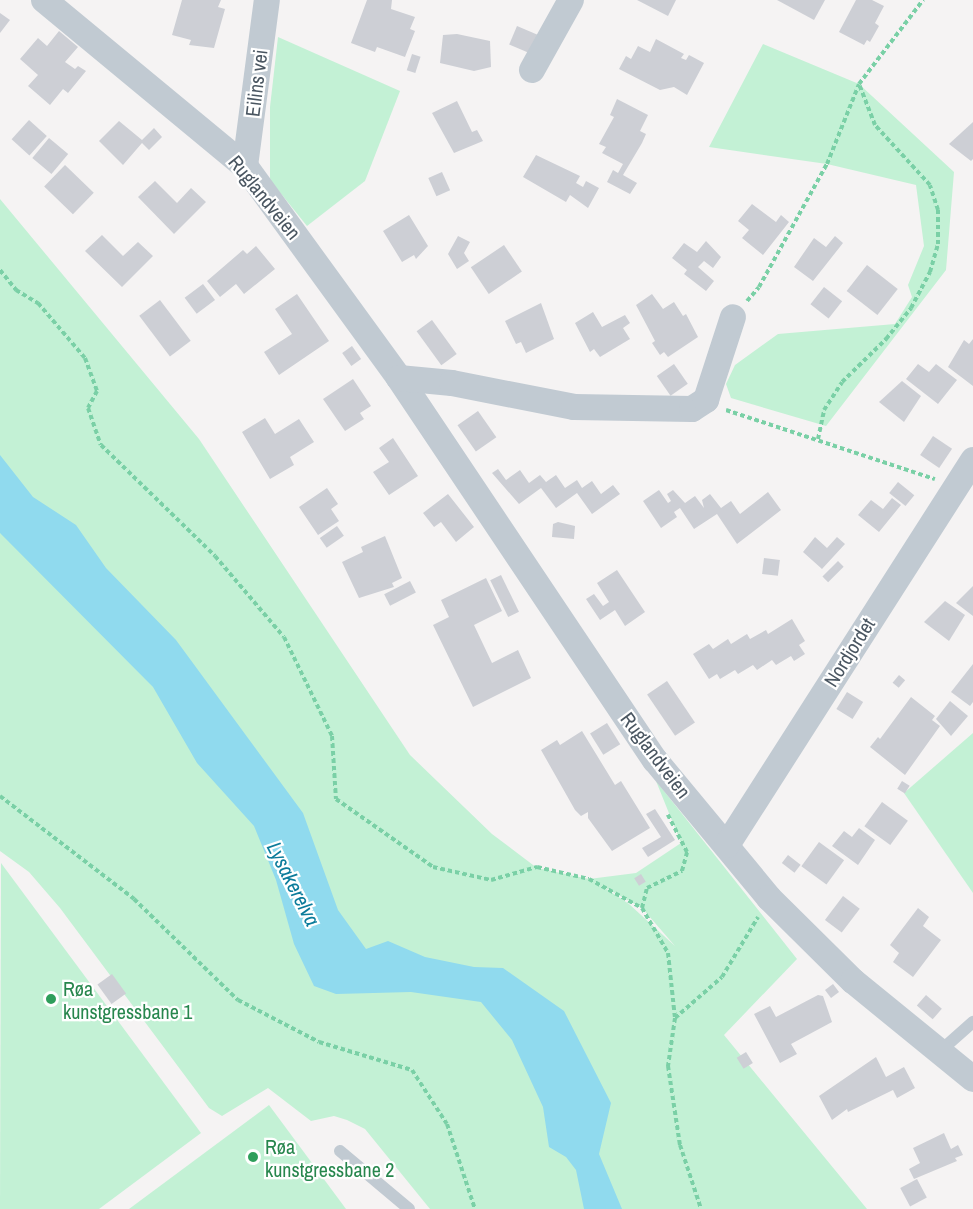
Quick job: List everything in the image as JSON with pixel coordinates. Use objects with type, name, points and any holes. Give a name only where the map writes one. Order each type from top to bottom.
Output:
[{"type":"street","name":"Ruglandveien","points":[[44,0],[245,166],[399,378],[656,760],[769,898],[853,981],[938,1053],[973,1079]]},
{"type":"street","name":"Eilins vei","points":[[245,166],[267,0]]},
{"type":"street","points":[[532,70],[571,0]]},
{"type":"street","points":[[399,378],[452,383],[573,407],[665,411],[692,409],[706,400],[733,317]]},
{"type":"street","name":"Nordjordet","points":[[727,844],[965,489],[973,460]]},
{"type":"lane","points":[[938,1053],[973,1022]]},
{"type":"lane","points":[[340,1151],[409,1209]]},
{"type":"path","points":[[733,317],[759,287],[827,164],[859,84],[923,0]]},
{"type":"path","points":[[818,439],[824,410],[842,382],[886,339],[911,308],[930,272],[938,244],[938,210],[930,185],[875,125],[859,84]]},
{"type":"path","points":[[0,270],[16,290],[38,303],[85,358],[97,391],[88,408],[101,445],[215,556],[284,637],[332,736],[336,799],[434,867],[491,880],[537,867],[589,879],[642,908],[668,953],[675,1018],[668,1066],[680,1145],[701,1209]]},
{"type":"path","points":[[706,400],[743,418],[818,439],[965,489]]},
{"type":"path","points":[[0,796],[134,899],[238,1000],[319,1041],[412,1070],[447,1124],[475,1209]]},
{"type":"path","points":[[642,908],[647,888],[682,871],[687,852],[667,811]]},
{"type":"path","points":[[675,1018],[722,977],[769,898]]},
{"type":"green space","points":[[278,37],[400,91],[365,181],[307,226],[270,180],[270,107]]},
{"type":"green space","points":[[763,44],[859,84],[954,172],[946,270],[826,426],[731,398],[726,384],[735,365],[778,334],[895,324],[912,297],[908,285],[924,246],[916,185],[827,164],[709,147]]},
{"type":"green space","points":[[0,199],[199,439],[410,755],[492,834],[537,868],[589,879],[636,873],[681,843],[656,781],[797,959],[724,1035],[867,1209],[430,1209],[365,1129],[347,1120],[334,1116],[311,1121],[268,1088],[222,1116],[209,1108],[60,908],[29,872],[0,851]],"holes":[[[602,886],[642,908],[675,946],[629,904]]]},
{"type":"green space","points":[[973,733],[973,893],[904,793]]},
{"type":"green space","name":"Røa kunstgressbane 1","points":[[1,863],[201,1133],[99,1209],[0,1209]]},
{"type":"green space","name":"Røa kunstgressbane 2","points":[[269,1105],[346,1209],[129,1209]]},
{"type":"water","name":"Lysakerelva","points":[[0,455],[33,497],[76,525],[106,568],[176,640],[303,813],[338,910],[366,949],[388,941],[425,957],[474,967],[503,968],[564,1011],[611,1103],[599,1154],[622,1209],[584,1209],[576,1170],[566,1157],[549,1147],[543,1107],[512,1040],[481,1002],[411,992],[336,994],[314,986],[294,944],[276,880],[254,826],[197,763],[153,687],[0,533]]},
{"type":"building","points":[[182,0],[221,0],[218,7],[225,9],[214,48],[189,45],[191,40],[172,35]]},
{"type":"building","points":[[367,0],[392,0],[391,9],[415,17],[410,29],[415,31],[405,57],[377,47],[375,52],[351,43]]},
{"type":"building","points":[[637,0],[676,0],[668,16]]},
{"type":"building","points":[[777,0],[825,0],[814,20]]},
{"type":"building","points":[[856,0],[872,0],[884,6],[875,23],[879,26],[870,42],[867,40],[864,45],[839,32]]},
{"type":"building","points":[[0,13],[10,20],[0,33]]},
{"type":"building","points":[[517,26],[538,35],[530,53],[509,44]]},
{"type":"building","points":[[59,31],[78,47],[65,62],[75,69],[78,66],[86,71],[68,93],[63,89],[50,105],[28,86],[38,75],[20,59],[38,38],[47,46]]},
{"type":"building","points":[[457,34],[490,41],[491,67],[474,71],[440,63],[443,35]]},
{"type":"building","points":[[656,39],[684,54],[681,58],[686,60],[689,55],[704,63],[687,95],[674,87],[660,90],[619,69],[626,56],[631,59],[638,46],[650,52]]},
{"type":"building","points":[[412,54],[421,57],[415,73],[407,70]]},
{"type":"building","points":[[617,99],[648,115],[640,131],[646,134],[623,175],[637,183],[630,194],[607,182],[613,170],[618,173],[623,164],[602,153],[606,147],[599,144],[614,117],[610,115]]},
{"type":"building","points":[[457,101],[472,132],[477,130],[483,141],[454,153],[432,113]]},
{"type":"building","points":[[29,120],[47,136],[29,155],[12,139]]},
{"type":"building","points":[[119,121],[142,140],[154,128],[162,137],[149,150],[142,143],[123,165],[99,141]]},
{"type":"building","points":[[973,122],[973,159],[971,161],[949,144]]},
{"type":"building","points":[[49,138],[68,154],[51,174],[32,158]]},
{"type":"building","points":[[536,155],[580,176],[576,183],[583,187],[586,181],[599,188],[588,208],[570,195],[566,202],[523,177]]},
{"type":"building","points":[[65,165],[94,193],[73,214],[44,187]]},
{"type":"building","points":[[442,172],[450,190],[436,196],[428,178]]},
{"type":"building","points":[[155,181],[177,203],[191,188],[206,202],[174,234],[138,197]]},
{"type":"building","points":[[752,204],[776,222],[781,215],[789,222],[763,255],[742,238],[749,230],[738,221]]},
{"type":"building","points":[[409,215],[428,246],[416,259],[414,255],[402,262],[383,231]]},
{"type":"building","points":[[102,235],[123,256],[138,242],[153,256],[122,287],[85,251]]},
{"type":"building","points":[[458,236],[470,242],[464,253],[469,261],[457,269],[448,254]]},
{"type":"building","points":[[835,236],[843,243],[813,281],[794,267],[814,238],[826,247]]},
{"type":"building","points":[[706,241],[721,257],[713,268],[704,261],[698,267],[714,281],[706,291],[684,274],[687,270],[672,258],[684,243],[697,252]]},
{"type":"building","points":[[504,245],[522,272],[489,294],[471,267]]},
{"type":"building","points":[[256,246],[275,269],[244,294],[236,284],[220,297],[207,281],[243,250],[247,254]]},
{"type":"building","points":[[867,265],[898,289],[877,315],[847,291]]},
{"type":"building","points":[[203,284],[215,300],[197,314],[185,298]]},
{"type":"building","points":[[824,287],[842,301],[829,318],[810,304]]},
{"type":"building","points":[[297,294],[329,341],[279,375],[264,352],[292,334],[275,309]]},
{"type":"building","points":[[652,294],[663,309],[674,302],[683,316],[686,314],[698,337],[668,357],[664,352],[660,355],[652,343],[655,341],[636,305]]},
{"type":"building","points":[[160,300],[191,341],[170,356],[139,316]]},
{"type":"building","points":[[541,303],[554,339],[526,353],[521,342],[516,344],[505,321]]},
{"type":"building","points":[[593,312],[602,327],[625,315],[630,323],[623,328],[630,339],[600,357],[594,349],[590,352],[575,323]]},
{"type":"building","points":[[432,320],[457,354],[441,365],[417,331]]},
{"type":"building","points":[[973,339],[973,386],[948,367],[964,340],[969,344]]},
{"type":"building","points":[[352,346],[361,359],[351,366],[342,353]]},
{"type":"building","points":[[674,364],[688,384],[671,396],[657,376]]},
{"type":"building","points":[[918,364],[929,372],[936,364],[957,380],[938,404],[906,379]]},
{"type":"building","points":[[353,379],[371,406],[360,413],[364,419],[345,431],[323,399]]},
{"type":"building","points":[[902,381],[921,396],[904,422],[879,402]]},
{"type":"building","points":[[478,411],[496,437],[476,452],[458,425]]},
{"type":"building","points":[[265,418],[275,434],[299,419],[314,442],[290,457],[294,465],[270,479],[242,432]]},
{"type":"building","points":[[933,436],[952,449],[939,468],[920,455]]},
{"type":"building","points":[[393,438],[418,476],[389,495],[373,472],[389,462],[379,448]]},
{"type":"building","points":[[498,469],[506,480],[520,470],[529,483],[540,475],[546,482],[556,475],[565,488],[577,480],[582,488],[592,481],[601,494],[613,485],[620,494],[592,514],[577,493],[556,508],[541,488],[519,504],[492,473]]},
{"type":"building","points":[[898,482],[914,495],[906,506],[889,493]]},
{"type":"building","points":[[327,488],[338,504],[331,509],[339,521],[318,535],[299,507]]},
{"type":"building","points":[[659,490],[668,503],[671,501],[667,494],[673,490],[685,503],[695,496],[704,508],[702,500],[710,494],[721,508],[731,501],[740,514],[768,492],[781,510],[737,544],[717,514],[694,529],[680,508],[674,512],[677,517],[661,528],[643,501]]},
{"type":"building","points":[[448,494],[474,527],[456,542],[441,522],[434,527],[423,513]]},
{"type":"building","points":[[892,498],[901,505],[879,532],[858,515],[871,500],[883,509]]},
{"type":"building","points":[[558,522],[575,526],[574,539],[552,537],[553,524]]},
{"type":"building","points":[[337,526],[344,536],[327,548],[320,538]]},
{"type":"building","points":[[385,536],[402,578],[392,583],[394,587],[359,598],[342,562],[363,552],[361,547]]},
{"type":"building","points":[[815,537],[827,548],[837,537],[845,544],[822,569],[803,552]]},
{"type":"building","points":[[764,558],[780,560],[778,576],[762,574]]},
{"type":"building","points":[[838,561],[844,567],[828,582],[822,577]]},
{"type":"building","points":[[617,570],[645,612],[625,626],[615,610],[600,620],[586,599],[594,594],[603,606],[609,602],[597,583]]},
{"type":"building","points":[[501,575],[519,612],[508,617],[490,580]]},
{"type":"building","points":[[486,578],[502,611],[474,625],[492,663],[518,650],[531,678],[473,707],[433,625],[449,617],[441,600]]},
{"type":"building","points":[[410,581],[416,593],[390,606],[384,594]]},
{"type":"building","points":[[973,586],[973,616],[956,603]]},
{"type":"building","points":[[945,601],[965,615],[949,641],[924,622]]},
{"type":"building","points":[[792,619],[805,641],[799,645],[805,654],[794,661],[791,656],[776,665],[772,660],[757,670],[753,665],[738,674],[735,670],[720,679],[717,674],[709,679],[693,654],[709,644],[713,649],[728,639],[731,644],[747,634],[750,639],[766,630],[768,634]]},
{"type":"building","points":[[973,664],[973,702],[970,706],[951,692]]},
{"type":"building","points":[[899,675],[905,680],[899,688],[893,683]]},
{"type":"building","points":[[667,681],[695,722],[675,736],[647,694]]},
{"type":"building","points":[[847,692],[863,702],[853,719],[836,709]]},
{"type":"building","points":[[911,697],[935,716],[932,720],[940,726],[905,775],[870,747],[878,737],[880,739]]},
{"type":"building","points":[[950,701],[968,716],[951,736],[936,719]]},
{"type":"building","points":[[607,723],[620,744],[603,755],[590,734]]},
{"type":"building","points":[[582,731],[615,785],[621,781],[650,828],[612,851],[588,818],[588,812],[581,816],[575,810],[541,750],[557,740],[560,745]]},
{"type":"building","points":[[902,781],[910,786],[905,793],[897,789]]},
{"type":"building","points":[[882,802],[908,821],[890,845],[864,826]]},
{"type":"building","points":[[655,809],[675,840],[648,857],[642,848],[661,837],[646,814]]},
{"type":"building","points":[[859,828],[875,840],[858,865],[832,846],[844,831],[852,837]]},
{"type":"building","points":[[819,842],[844,860],[826,884],[801,866]]},
{"type":"building","points":[[788,855],[801,865],[794,873],[782,863]]},
{"type":"building","points":[[641,874],[646,882],[639,886],[634,878]]},
{"type":"building","points":[[843,896],[860,909],[842,933],[825,920]]},
{"type":"building","points":[[918,908],[929,917],[923,926],[941,940],[913,977],[893,962],[899,953],[890,945]]},
{"type":"building","points":[[112,974],[126,993],[112,1004],[97,985]]},
{"type":"building","points":[[833,984],[839,992],[831,998],[825,990]]},
{"type":"building","points":[[818,995],[823,996],[832,1022],[791,1044],[797,1054],[780,1063],[754,1014],[770,1006],[776,1017]]},
{"type":"building","points":[[926,995],[942,1009],[933,1019],[917,1006]]},
{"type":"building","points":[[746,1052],[753,1063],[744,1069],[737,1058]]},
{"type":"building","points":[[876,1057],[886,1077],[904,1067],[915,1088],[897,1098],[893,1090],[848,1112],[847,1109],[832,1120],[819,1096]]},
{"type":"building","points":[[944,1133],[951,1149],[958,1145],[963,1155],[955,1158],[957,1161],[914,1179],[909,1169],[920,1163],[913,1148]]},
{"type":"building","points":[[917,1179],[927,1198],[910,1206],[900,1188]]},
{"type":"place","name":"Røa kunstgressbane 1","points":[[51,999]]},
{"type":"place","name":"Røa kunstgressbane 2","points":[[253,1157]]}]
